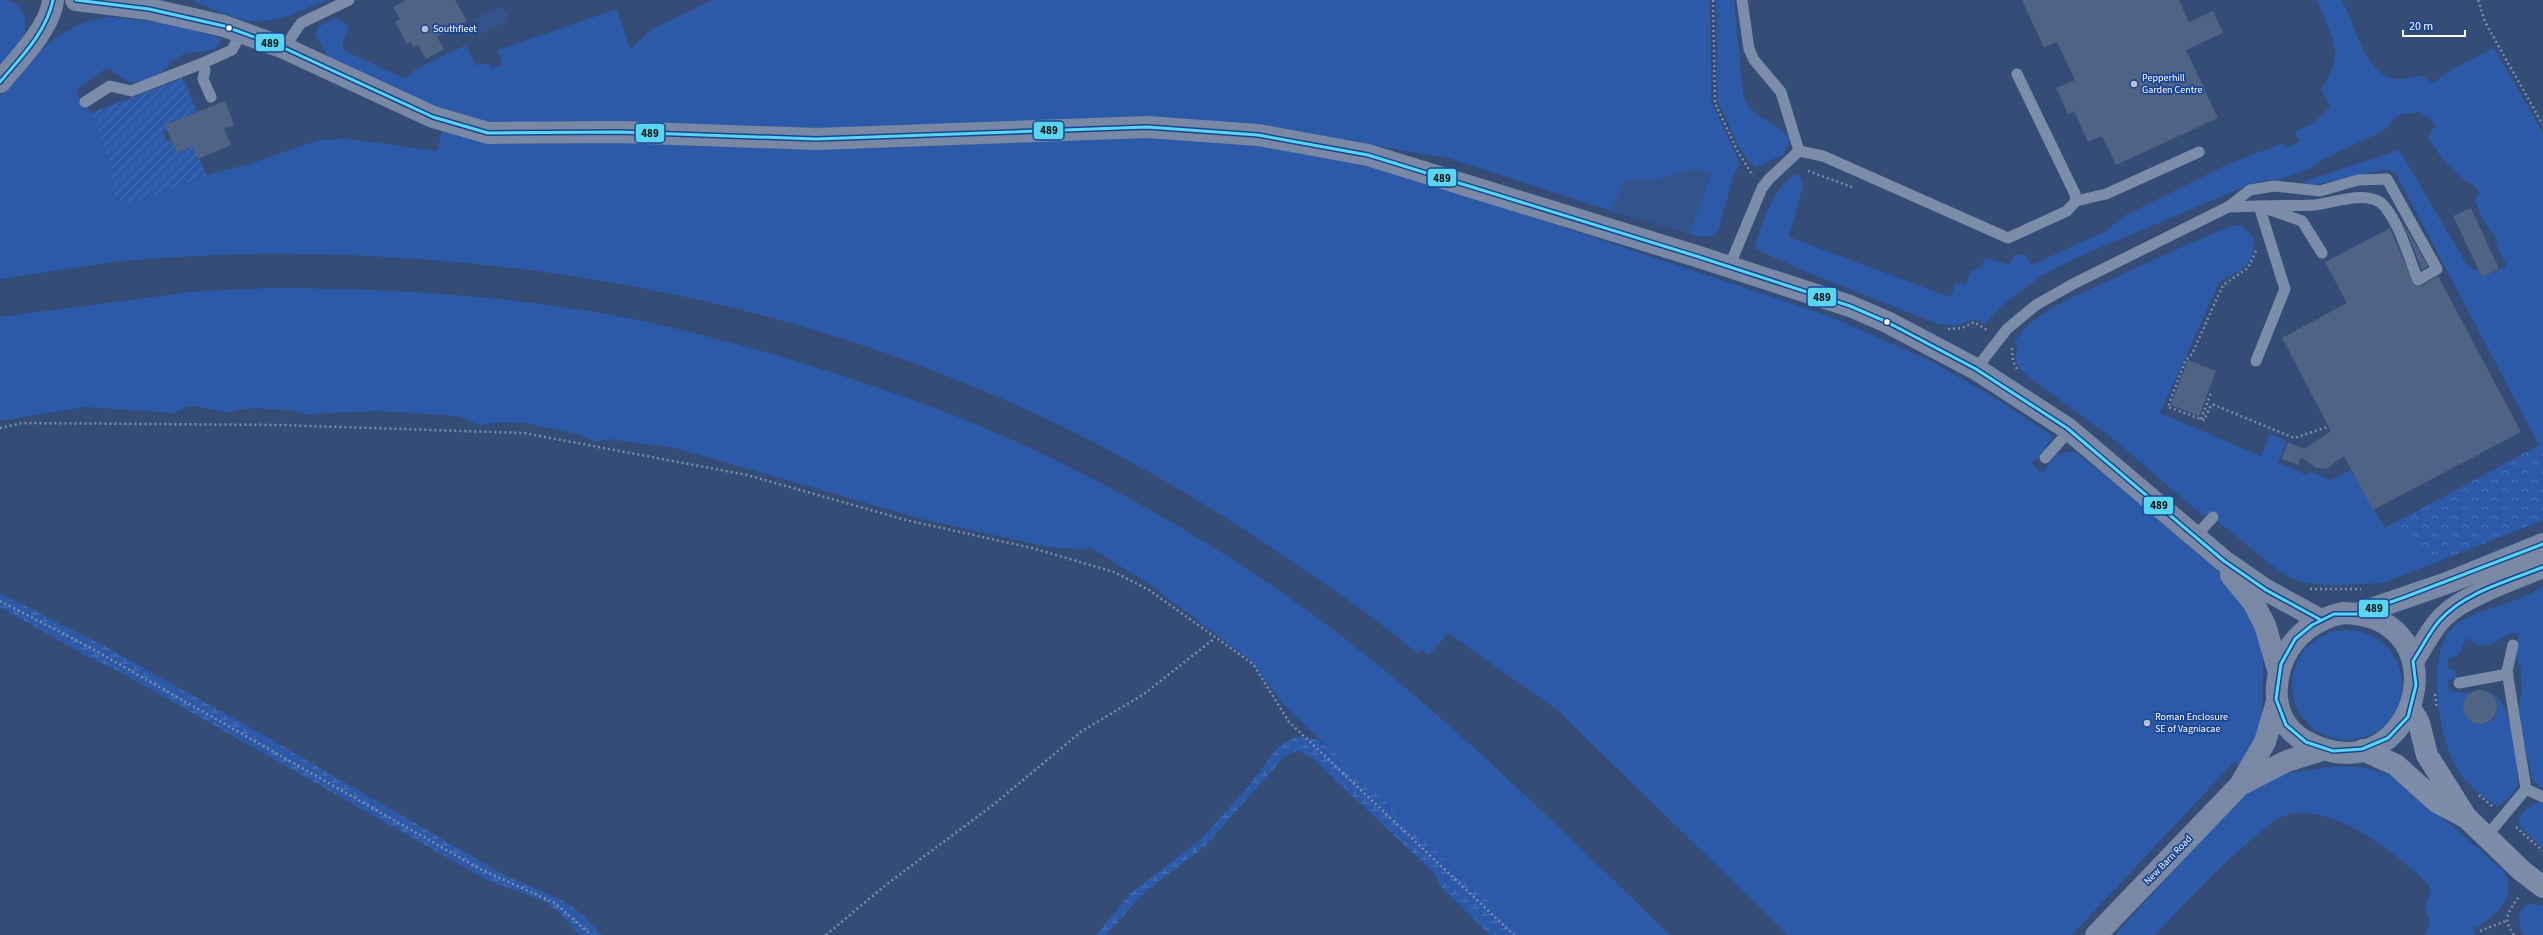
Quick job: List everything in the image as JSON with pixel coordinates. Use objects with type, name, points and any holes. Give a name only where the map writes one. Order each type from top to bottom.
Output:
[{"type":"highway","points":[[2410,709],[2418,723],[2427,755],[2467,818],[2486,837],[2537,882]]},
{"type":"highway","points":[[2363,750],[2396,765],[2437,802],[2467,818]]},
{"type":"main road","points":[[0,82],[42,28],[51,11],[53,0]]},
{"type":"main road","points":[[76,0],[118,4],[185,16],[241,33],[284,48],[368,89],[433,117],[467,128],[494,133],[620,132],[816,139],[1147,127],[1258,135],[1368,155],[1729,267],[1850,306],[1887,322],[1976,369],[2070,430],[2224,561],[2266,590],[2322,620]]},
{"type":"main road","points":[[2357,614],[2447,583],[2543,544]]},
{"type":"main road","points":[[2224,561],[2232,579],[2253,602],[2265,625],[2279,673]]},
{"type":"main road","points":[[2413,662],[2436,625],[2452,609],[2470,599],[2543,567]]},
{"type":"main road","points":[[2342,613],[2357,614],[2376,620],[2393,630],[2404,642],[2413,662],[2416,686],[2410,709],[2401,725],[2387,739],[2363,750],[2337,753],[2322,750],[2299,738],[2283,721],[2276,705],[2279,673],[2287,649],[2295,639],[2322,620],[2342,613]]},
{"type":"main road","name":"New Barn Road","points":[[2096,935],[2240,785],[2265,742],[2276,705]]},
{"type":"main road","name":"New Barn Road","points":[[2240,785],[2287,761],[2322,750]]},
{"type":"lane","points":[[284,48],[301,23],[349,0]]},
{"type":"lane","points":[[1742,0],[1749,49],[1754,60],[1781,92],[1799,151]]},
{"type":"lane","points":[[85,102],[110,86],[129,91],[203,63],[232,50],[241,33]]},
{"type":"lane","points":[[203,63],[205,70],[203,79],[211,98]]},
{"type":"lane","points":[[2017,74],[2075,194],[2076,201]]},
{"type":"lane","points":[[1729,267],[1765,184],[1799,151]]},
{"type":"lane","points":[[1799,151],[1812,153],[1833,161],[2008,238],[2068,212],[2076,201],[2106,194],[2199,152]]},
{"type":"lane","points":[[1976,369],[2007,329],[2036,305],[2080,281],[2228,207],[2250,190],[2274,186],[2320,191],[2358,180],[2387,179],[2437,269],[2418,280],[2395,225],[2385,206],[2373,199],[2344,198],[2316,205],[2228,207]]},
{"type":"lane","points":[[2256,361],[2285,289],[2259,206]]},
{"type":"lane","points":[[2259,206],[2302,221],[2322,252]]},
{"type":"lane","points":[[2045,458],[2070,430]]},
{"type":"lane","points":[[2196,536],[2213,517]]},
{"type":"lane","points":[[2486,837],[2526,790],[2508,674],[2513,645]]},
{"type":"lane","points":[[2459,683],[2508,674]]},
{"type":"lane","points":[[2526,790],[2543,797]]},
{"type":"path","points":[[1713,0],[1715,103],[1742,160],[1752,174],[1765,184]]},
{"type":"path","points":[[2478,0],[2485,22],[2543,125]]},
{"type":"path","points":[[2271,243],[2257,250],[2248,268],[2223,285],[2192,354],[2185,361],[2168,406],[2199,420],[2206,419],[2212,404],[2294,438],[2327,427]]},
{"type":"path","points":[[2201,419],[2211,392]]},
{"type":"path","points":[[0,428],[22,423],[279,425],[524,433],[747,475],[928,526],[1081,561],[1136,582],[1253,664],[1289,722],[1514,935]]},
{"type":"path","points":[[0,601],[89,647],[480,869],[542,896],[564,910],[591,935]]},
{"type":"path","points":[[826,935],[888,884],[993,805],[1082,732],[1144,694],[1216,638]]},
{"type":"path","points":[[2435,691],[2437,711]]},
{"type":"path","points":[[2476,792],[2543,850]]},
{"type":"path","points":[[2480,931],[2506,920],[2537,882]]},
{"type":"path","points":[[2506,920],[2514,935]]},
{"type":"green space","points":[[0,0],[9,1],[17,5],[25,18],[26,26],[21,42],[0,71]]},
{"type":"green space","points":[[196,0],[327,0],[288,16],[258,22],[235,18],[195,2]]},
{"type":"green space","points":[[712,0],[1710,0],[1711,100],[1740,164],[1734,174],[1718,231],[1712,236],[1702,237],[1624,215],[1451,159],[1321,136],[528,126],[466,120],[330,59],[315,35],[318,27],[335,18],[349,26],[342,44],[345,51],[406,79],[416,69],[466,45],[475,65],[490,63],[491,68],[502,65],[498,50],[617,9],[630,49],[652,29]]},
{"type":"green space","points":[[1716,0],[1734,0],[1743,95],[1747,103],[1758,115],[1779,128],[1790,141],[1783,155],[1756,167],[1749,162],[1737,144],[1717,99]]},
{"type":"green space","points":[[2317,0],[2342,0],[2368,58],[2375,68],[2384,75],[2394,79],[2422,76],[2433,83],[2452,69],[2494,48],[2543,133],[2543,443],[2539,445],[2396,174],[2391,170],[2383,170],[2314,185],[2301,185],[2308,180],[2399,150],[2467,265],[2474,270],[2477,269],[2482,277],[2507,266],[2497,246],[2496,237],[2483,220],[2475,200],[2480,192],[2465,181],[2439,154],[2428,137],[2436,125],[2428,117],[2419,112],[2401,114],[2393,119],[2390,125],[2383,131],[2322,160],[2307,170],[2282,179],[2260,181],[2078,257],[2044,274],[2000,307],[1985,324],[1974,319],[1956,326],[1938,324],[1802,270],[1755,249],[1760,229],[1776,194],[1783,184],[1791,177],[1799,174],[1803,185],[1789,237],[1950,297],[1956,283],[1966,285],[1971,270],[1980,268],[1986,258],[2010,265],[2014,255],[2026,255],[2032,265],[2108,230],[2122,217],[2226,165],[2283,143],[2285,148],[2300,141],[2295,132],[2315,122],[2330,107],[2321,89],[2329,76],[2333,65],[2335,55],[2334,45]]},
{"type":"green space","points":[[110,17],[167,23],[221,38],[216,49],[184,54],[171,62],[160,75],[145,81],[129,82],[108,69],[105,69],[78,89],[77,94],[91,113],[112,167],[114,196],[126,204],[217,172],[250,164],[319,140],[349,139],[437,151],[442,131],[516,144],[1122,135],[1288,144],[1458,192],[1829,316],[1929,360],[1993,397],[2053,436],[2038,458],[2031,463],[2042,474],[2056,455],[2074,451],[2147,508],[2221,574],[2256,626],[2263,659],[2261,731],[2240,767],[2234,762],[2072,935],[1788,935],[1556,709],[1448,633],[1429,655],[1421,649],[1418,654],[1382,625],[1327,585],[1172,485],[1072,431],[968,385],[862,345],[754,313],[644,288],[531,270],[416,259],[311,254],[205,255],[135,260],[0,279],[0,96],[47,44],[75,27],[91,21]]},
{"type":"green space","points":[[183,78],[197,112],[165,125],[168,131],[163,133],[166,141],[172,141],[177,153],[193,147],[207,175],[132,204],[124,203],[112,193],[112,167],[91,113]]},
{"type":"green space","points":[[2240,225],[2252,235],[2254,245],[2252,255],[2246,267],[2220,281],[2160,413],[2261,456],[2270,434],[2287,441],[2278,463],[2307,475],[2309,471],[2330,480],[2351,470],[2385,528],[2419,543],[2432,564],[2383,583],[2333,585],[2304,583],[2291,578],[2274,567],[2209,514],[2202,515],[2111,437],[2026,375],[2016,362],[2016,350],[2018,346],[2014,342],[2022,331],[2044,313],[2069,299],[2168,253],[2228,227]]},
{"type":"green space","points":[[270,288],[356,289],[441,294],[527,302],[637,320],[734,343],[806,364],[935,408],[1039,452],[1092,478],[1196,537],[1246,568],[1339,634],[1425,705],[1509,780],[1670,935],[1523,935],[1282,703],[1251,661],[1149,584],[1088,546],[1088,550],[1047,547],[922,519],[675,448],[608,439],[597,442],[577,434],[525,423],[502,422],[479,425],[457,416],[380,411],[323,413],[310,415],[294,411],[259,408],[241,409],[229,413],[194,406],[185,407],[175,413],[85,407],[0,421],[0,317],[199,291]]},
{"type":"green space","points":[[2543,443],[2543,520],[2432,564],[2419,543],[2385,528]]},
{"type":"green space","points":[[2543,587],[2543,789],[2532,779],[2520,722],[2519,703],[2522,694],[2521,669],[2517,659],[2518,633],[2505,636],[2489,645],[2475,643],[2466,638],[2458,655],[2448,659],[2447,667],[2456,672],[2457,679],[2448,680],[2450,691],[2465,693],[2476,691],[2466,698],[2463,705],[2465,713],[2471,719],[2478,723],[2486,723],[2493,720],[2497,710],[2497,704],[2494,697],[2487,692],[2496,697],[2503,706],[2508,718],[2515,747],[2518,786],[2512,795],[2498,807],[2486,799],[2468,783],[2458,771],[2449,752],[2440,716],[2437,675],[2439,657],[2444,640],[2452,628],[2458,623],[2473,615],[2517,600]]},
{"type":"green space","points":[[0,593],[106,647],[253,729],[504,875],[562,900],[582,914],[602,935],[579,935],[561,914],[546,902],[485,879],[124,674],[83,654],[0,607]]},
{"type":"green space","points":[[2347,630],[2368,634],[2386,646],[2398,664],[2402,685],[2398,706],[2386,724],[2368,736],[2347,740],[2326,736],[2308,724],[2296,706],[2292,685],[2296,664],[2308,646],[2326,634]]},
{"type":"green space","points":[[1298,736],[1318,740],[1338,756],[1523,935],[1490,935],[1442,888],[1434,873],[1311,757],[1298,751],[1285,756],[1205,846],[1144,893],[1106,935],[1096,935],[1131,893],[1202,838],[1247,788],[1280,745]]},
{"type":"green space","points":[[2334,766],[2362,767],[2394,776],[2503,870],[2508,880],[2509,888],[2507,897],[2498,911],[2491,917],[2476,928],[2472,924],[2476,935],[2425,935],[2430,922],[2425,908],[2431,890],[2426,882],[2378,843],[2359,831],[2339,821],[2319,815],[2300,813],[2281,817],[2271,823],[2217,871],[2155,935],[2115,935],[2225,813],[2250,791],[2283,774]]},
{"type":"green space","points":[[2536,803],[2543,803],[2543,848],[2520,827],[2518,821],[2522,812]]},
{"type":"green space","points":[[2534,904],[2543,906],[2543,935],[2524,935],[2520,929],[2519,913],[2525,905]]},
{"type":"shaded area","points":[[501,7],[508,13],[507,21],[479,35],[473,20]]},
{"type":"shaded area","points":[[1692,169],[1712,173],[1689,234],[1611,210],[1624,181],[1656,179]]},
{"type":"building","name":"Southfleet","points":[[406,0],[455,0],[467,21],[437,37],[444,49],[426,59],[418,45],[414,48],[410,42],[407,44],[395,22],[400,19],[393,7]]},
{"type":"building","name":"Pepperhill Garden Centre","points":[[2022,0],[2179,0],[2189,22],[2213,11],[2223,33],[2186,50],[2218,118],[2116,165],[2102,136],[2088,142],[2074,111],[2068,114],[2056,88],[2075,80],[2057,42],[2044,48]]},
{"type":"building","points":[[225,101],[234,125],[224,129],[231,145],[198,159],[193,147],[177,153],[165,125]]},
{"type":"building","points":[[2471,208],[2499,269],[2482,277],[2453,216]]},
{"type":"building","points":[[2402,221],[2428,266],[2422,270],[2410,239]]},
{"type":"building","points":[[2390,228],[2414,285],[2421,286],[2438,276],[2521,432],[2373,510],[2344,456],[2326,469],[2316,468],[2301,457],[2298,465],[2282,459],[2288,442],[2304,449],[2331,431],[2282,338],[2347,303],[2325,262]]},
{"type":"building","points":[[2188,360],[2216,371],[2199,416],[2171,405]]},
{"type":"building","points":[[2480,690],[2492,695],[2497,707],[2492,719],[2480,724],[2468,719],[2463,707],[2468,695]]},
{"type":"transit line","name":"489","points":[[0,82],[39,34],[50,12],[53,0]]},
{"type":"transit line","name":"489","points":[[76,0],[149,9],[224,26],[284,48],[433,117],[488,133],[620,132],[816,139],[1147,127],[1258,135],[1368,155],[1696,256],[1850,306],[1887,322],[1976,369],[2067,428],[2224,561],[2266,590],[2321,620]]},
{"type":"transit line","name":"489","points":[[2543,544],[2357,614],[2334,614],[2312,625],[2295,639],[2281,664],[2276,699],[2286,725],[2306,742],[2333,751],[2362,749],[2388,738],[2408,717],[2416,685],[2413,661],[2440,620],[2450,610],[2488,588],[2543,567]]},
{"type":"place","name":"Southfleet","points":[[425,29]]},
{"type":"place","name":"Pepperhill Garden Centre","points":[[2134,84]]},
{"type":"place","name":"Roman Enclosure SE of Vagniacae","points":[[2147,723]]}]
